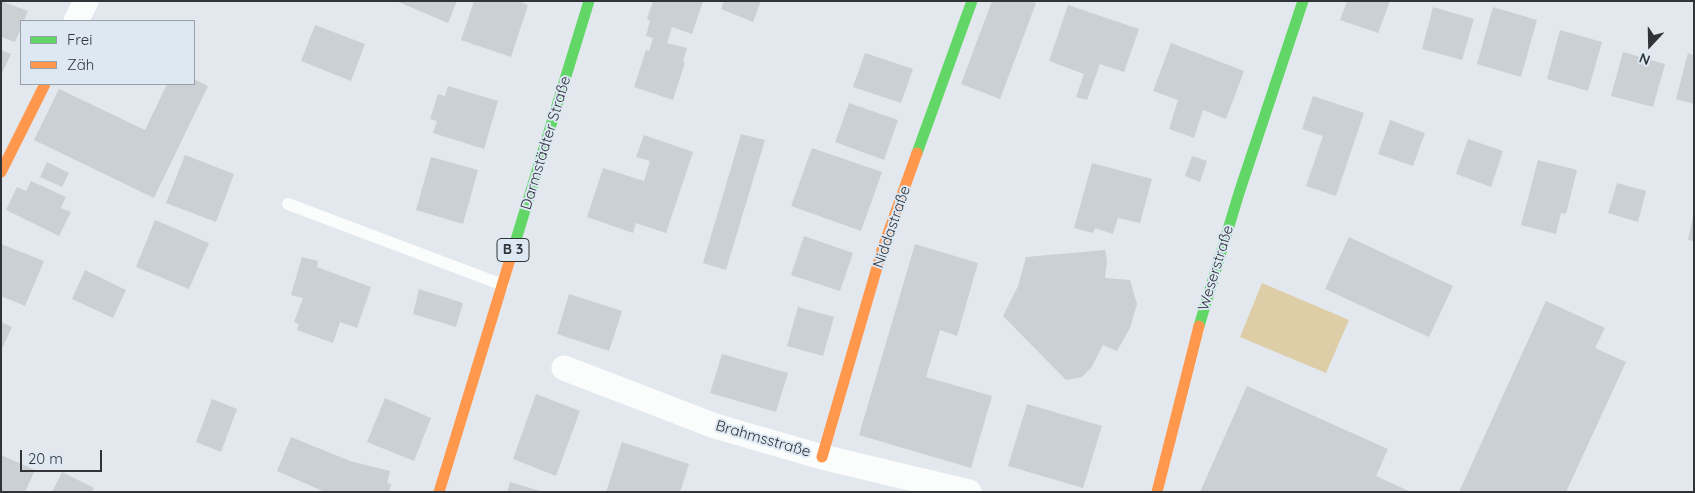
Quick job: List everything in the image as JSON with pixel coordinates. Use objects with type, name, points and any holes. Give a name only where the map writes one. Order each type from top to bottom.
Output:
[{"type":"street","points":[[76,20],[86,1]]},
{"type":"street","name":"Darmstädter Straße","points":[[439,492],[590,1]]},
{"type":"street","name":"Niddastraße","points":[[822,456],[882,250],[972,1]]},
{"type":"street","name":"Weserstraße","points":[[1157,492],[1200,322],[1286,48],[1304,1]]},
{"type":"street","points":[[1,172],[44,85]]},
{"type":"street","name":"Brahmsstraße","points":[[564,368],[715,426],[822,456],[969,492]]},
{"type":"lane","points":[[288,204],[503,284]]},
{"type":"shaded area","points":[[1262,283],[1349,320],[1326,373],[1240,337]]},
{"type":"building","points":[[1,1],[28,11],[24,20],[20,20],[20,30],[15,42],[1,37]]},
{"type":"building","points":[[396,1],[457,1],[448,23]]},
{"type":"building","points":[[474,1],[519,1],[528,5],[511,57],[461,40]]},
{"type":"building","points":[[653,1],[703,1],[692,34],[672,27],[667,43],[687,48],[683,61],[685,62],[673,100],[634,87],[646,50],[649,51],[653,38],[646,36],[650,21],[647,19]]},
{"type":"building","points":[[724,1],[761,1],[753,22],[721,9]]},
{"type":"building","points":[[992,1],[1030,1],[1036,3],[1000,99],[961,84]]},
{"type":"building","points":[[1347,1],[1390,1],[1378,33],[1340,20]]},
{"type":"building","points":[[1068,5],[1139,29],[1124,72],[1100,64],[1087,100],[1076,97],[1084,74],[1049,61]]},
{"type":"building","points":[[1433,7],[1474,19],[1462,60],[1422,49]]},
{"type":"building","points":[[1493,7],[1537,20],[1521,77],[1477,64]]},
{"type":"building","points":[[315,25],[365,44],[351,81],[301,61]]},
{"type":"building","points":[[1560,30],[1602,42],[1588,91],[1547,79]]},
{"type":"building","points":[[1171,43],[1244,71],[1226,119],[1203,110],[1194,138],[1169,129],[1178,100],[1153,91]]},
{"type":"building","points":[[1,50],[11,54],[1,75]]},
{"type":"building","points":[[1623,52],[1665,64],[1653,107],[1611,96]]},
{"type":"building","points":[[865,53],[913,69],[901,103],[853,87]]},
{"type":"building","points":[[1688,53],[1694,55],[1694,104],[1676,99]]},
{"type":"building","points":[[195,80],[208,86],[154,198],[34,140],[59,89],[145,130],[167,85],[195,85]]},
{"type":"building","points":[[448,86],[498,101],[484,149],[433,133],[437,121],[430,119],[438,94],[445,96]]},
{"type":"building","points":[[1313,96],[1364,113],[1336,196],[1306,186],[1323,136],[1302,129]]},
{"type":"building","points":[[849,103],[898,120],[884,160],[835,142]]},
{"type":"building","points":[[1390,120],[1425,133],[1413,166],[1378,154]]},
{"type":"building","points":[[741,134],[765,140],[726,270],[703,263]]},
{"type":"building","points":[[644,135],[693,152],[666,233],[636,223],[633,233],[587,217],[603,168],[644,181],[650,161],[636,157]]},
{"type":"building","points":[[1468,139],[1503,151],[1491,187],[1456,174]]},
{"type":"building","points":[[812,148],[882,172],[861,231],[791,206]]},
{"type":"building","points":[[185,155],[234,174],[216,222],[166,203]]},
{"type":"building","points":[[1192,156],[1207,161],[1200,182],[1185,176]]},
{"type":"building","points":[[431,157],[478,170],[463,224],[416,210]]},
{"type":"building","points":[[1538,160],[1577,170],[1566,214],[1561,213],[1556,234],[1521,225]]},
{"type":"building","points":[[47,162],[69,173],[62,187],[40,177]]},
{"type":"building","points":[[1092,163],[1152,179],[1140,223],[1118,218],[1113,234],[1095,228],[1093,233],[1074,228]]},
{"type":"building","points":[[31,181],[66,197],[61,208],[71,212],[59,236],[6,210],[17,187],[26,191]]},
{"type":"building","points":[[1617,183],[1646,191],[1638,222],[1608,213]]},
{"type":"building","points":[[1694,218],[1694,241],[1688,240]]},
{"type":"building","points":[[155,220],[209,243],[189,289],[136,267]]},
{"type":"building","points":[[804,236],[853,253],[840,291],[791,275]]},
{"type":"building","points":[[1349,237],[1453,286],[1429,337],[1325,289]]},
{"type":"building","points":[[1,244],[44,261],[25,306],[1,296]]},
{"type":"building","points":[[915,244],[978,263],[957,336],[940,330],[926,377],[992,396],[971,468],[859,435]]},
{"type":"building","points":[[1105,250],[1107,261],[1105,278],[1130,280],[1137,304],[1130,328],[1117,351],[1103,345],[1091,368],[1082,377],[1066,380],[1003,316],[1018,286],[1026,257]]},
{"type":"building","points":[[302,257],[318,261],[317,267],[371,287],[357,328],[340,322],[333,343],[297,330],[299,324],[294,322],[303,298],[291,295]]},
{"type":"building","points":[[85,270],[126,290],[113,318],[72,299]]},
{"type":"building","points":[[419,289],[463,303],[456,327],[413,314]]},
{"type":"building","points":[[569,294],[622,311],[609,351],[557,334]]},
{"type":"building","points":[[1546,301],[1605,328],[1595,348],[1626,362],[1566,492],[1459,492]]},
{"type":"building","points":[[798,307],[834,317],[823,356],[787,346]]},
{"type":"building","points":[[1,322],[12,327],[1,351]]},
{"type":"building","points":[[722,354],[788,373],[776,412],[710,393]]},
{"type":"building","points":[[1247,386],[1388,449],[1376,476],[1411,492],[1200,492]]},
{"type":"building","points":[[536,394],[580,411],[556,476],[513,459]]},
{"type":"building","points":[[385,398],[431,418],[414,461],[367,442]]},
{"type":"building","points":[[212,399],[237,409],[221,452],[196,442]]},
{"type":"building","points":[[1027,404],[1102,426],[1083,488],[1008,466]]},
{"type":"building","points":[[291,437],[350,461],[390,471],[387,483],[391,484],[389,492],[325,492],[277,471]]},
{"type":"building","points":[[622,442],[689,464],[680,492],[606,492]]},
{"type":"building","points":[[1,455],[35,470],[25,492],[1,492]]},
{"type":"building","points":[[62,472],[94,488],[92,492],[52,492]]},
{"type":"building","points":[[510,482],[540,491],[540,492],[507,492]]},
{"type":"traffic: fast","points":[[511,256],[589,1]]},
{"type":"traffic: fast","points":[[917,153],[972,1]]},
{"type":"traffic: fast","points":[[1199,326],[1239,193],[1303,1]]},
{"type":"traffic: slow","points":[[1,172],[44,85]]},
{"type":"traffic: slow","points":[[822,457],[882,250],[917,153]]},
{"type":"traffic: slow","points":[[439,492],[511,256]]},
{"type":"traffic: slow","points":[[1157,492],[1199,326]]}]
